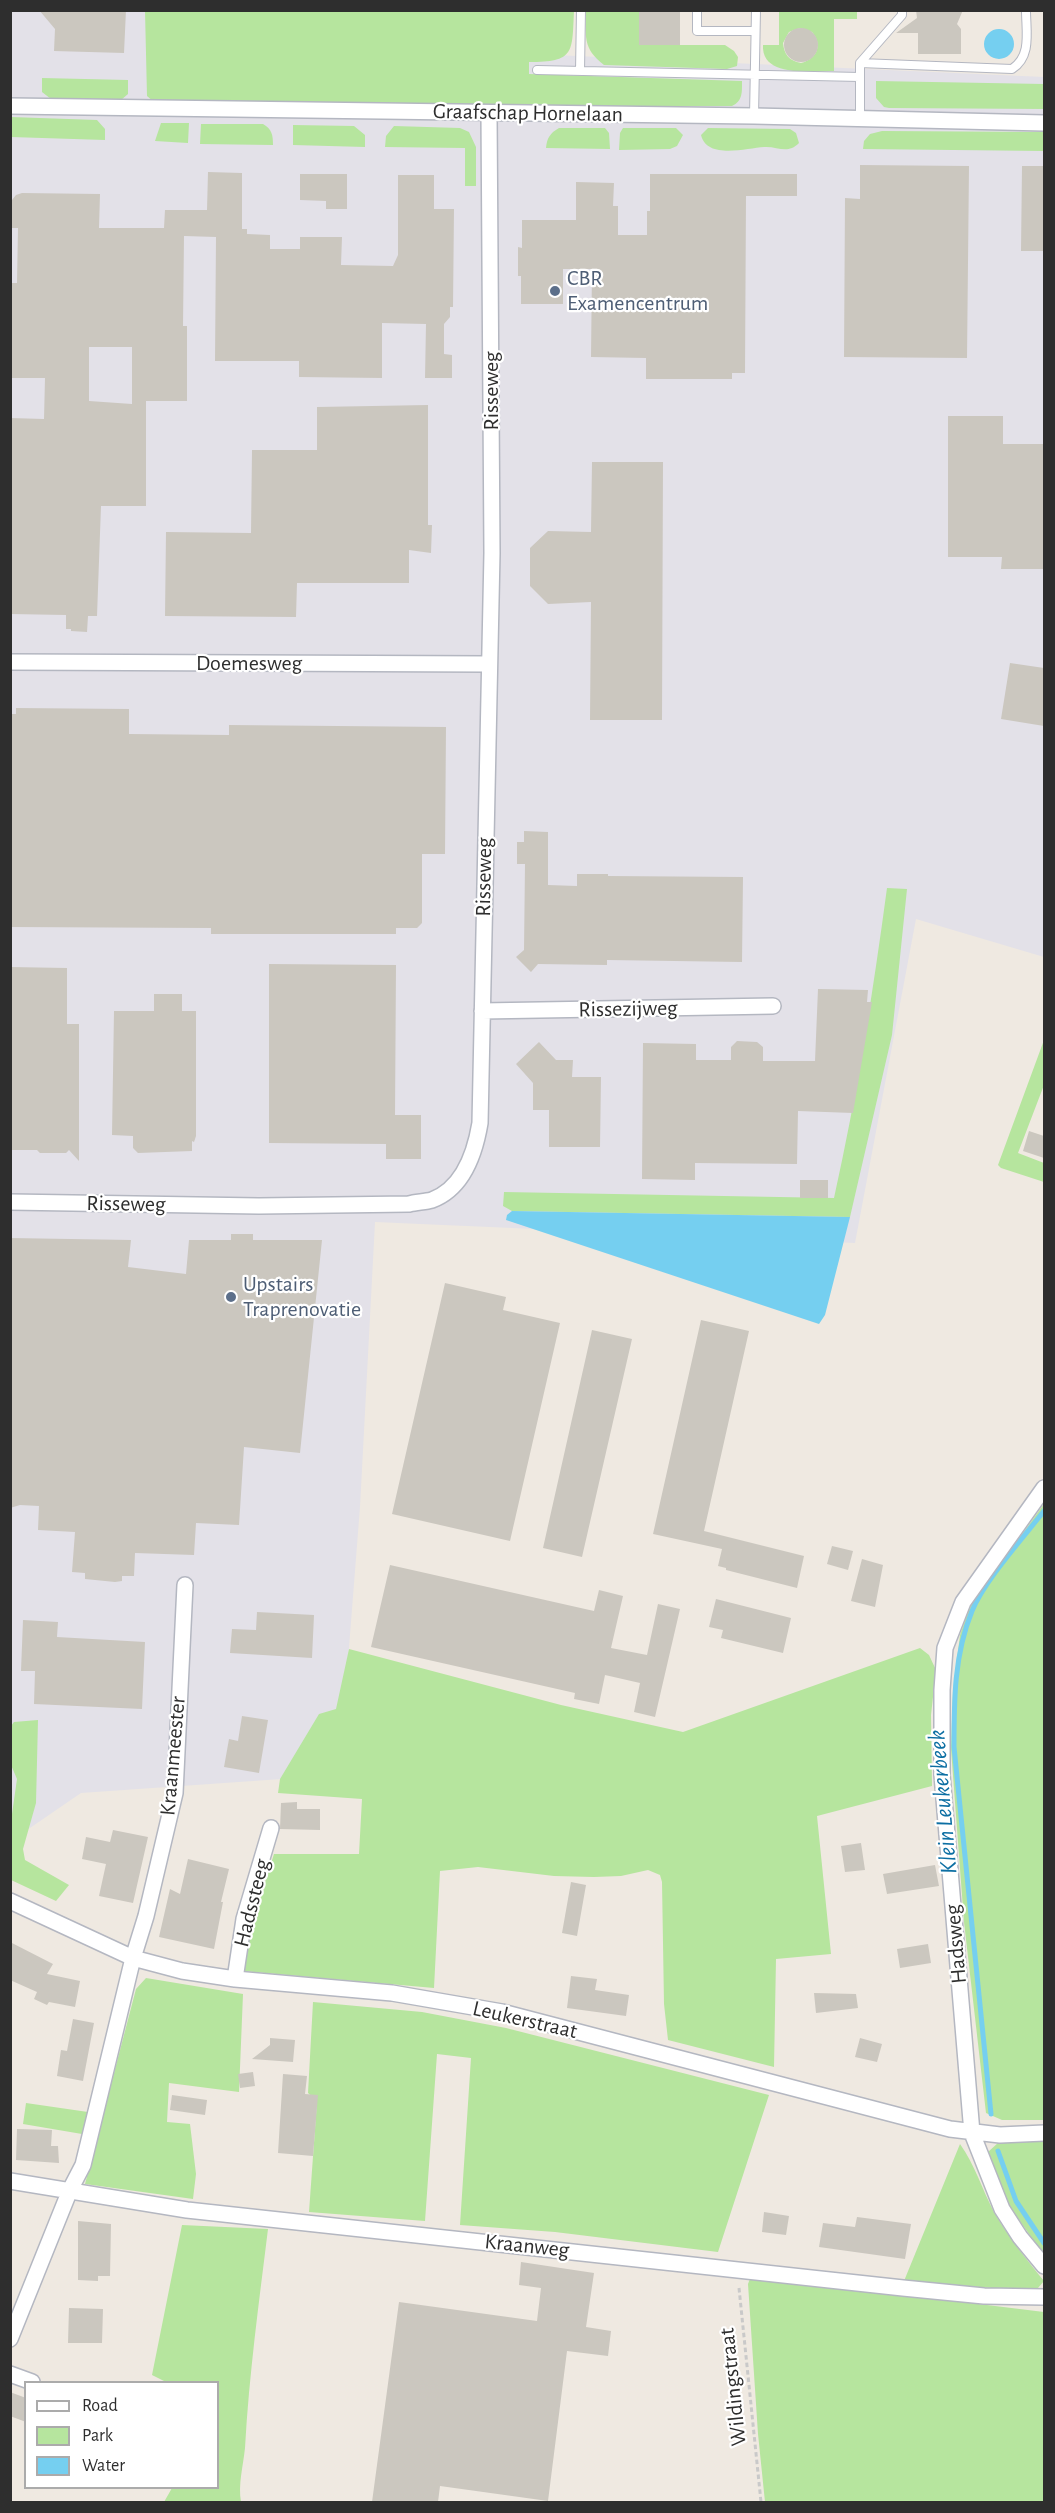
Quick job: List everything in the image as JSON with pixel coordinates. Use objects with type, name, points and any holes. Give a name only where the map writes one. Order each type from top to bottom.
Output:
[{"type":"street","name":"Graafschap Hornelaan","points":[[10,106],[754,116],[1044,123]]},
{"type":"street","name":"Risseweg","points":[[10,1202],[259,1206],[408,1204],[433,1200],[458,1182],[475,1152],[480,1123],[492,553],[489,113]]},
{"type":"street","name":"Doemesweg","points":[[10,662],[488,664]]},
{"type":"street","name":"Rissezijweg","points":[[482,1011],[773,1006]]},
{"type":"street","name":"Hadsweg","points":[[1044,1488],[963,1602],[945,1648],[942,1690],[942,1775],[972,2133],[1002,2209],[1044,2266]]},
{"type":"street","name":"Kraanmeester","points":[[10,2339],[70,2190],[83,2165],[175,1793],[185,1585]]},
{"type":"street","name":"Hadssteeg","points":[[236,1979],[244,1919],[271,1828]]},
{"type":"street","name":"Leukerstraat","points":[[10,1901],[133,1958],[182,1971],[236,1979],[392,1993],[502,2012],[950,2129],[1000,2135],[1044,2133]]},
{"type":"street","name":"Kraanweg","points":[[10,2181],[188,2210],[984,2296],[1044,2297]]},
{"type":"street","points":[[10,2374],[29,2381]]},
{"type":"lane","points":[[580,71],[581,10]]},
{"type":"lane","points":[[697,10],[697,31],[755,31]]},
{"type":"lane","points":[[754,116],[756,10]]},
{"type":"lane","points":[[860,119],[860,63],[902,15],[902,10]]},
{"type":"lane","points":[[860,63],[1012,69],[1018,65],[1026,53],[1026,10]]},
{"type":"lane","points":[[537,70],[860,77]]},
{"type":"path","name":"Wildingstraat","points":[[737,2268],[761,2502]]},
{"type":"shaded area","points":[[11,11],[176,11],[176,38],[1044,77],[1044,957],[916,919],[855,1243],[375,1222],[360,1507],[339,1775],[81,1793],[11,1841]]},
{"type":"green space","points":[[145,11],[574,11],[573,37],[568,52],[555,60],[529,62],[529,74],[742,81],[742,92],[738,102],[732,106],[460,106],[154,102],[147,96]]},
{"type":"green space","points":[[586,11],[639,11],[639,45],[725,45],[738,57],[737,66],[727,69],[604,65],[592,53],[587,41]]},
{"type":"green space","points":[[779,11],[857,11],[857,19],[834,19],[834,71],[779,68],[770,63],[765,56],[763,45],[779,45]],"holes":[[[800,28],[812,32],[818,46],[814,55],[801,63],[790,59],[783,43],[789,32]]]},
{"type":"green space","points":[[42,78],[128,80],[128,94],[121,100],[51,99],[42,92]]},
{"type":"green space","points":[[876,81],[1044,84],[1044,109],[889,108],[884,107],[876,98]]},
{"type":"green space","points":[[11,117],[97,120],[105,129],[105,140],[11,137]]},
{"type":"green space","points":[[161,123],[189,123],[188,143],[155,141]]},
{"type":"green space","points":[[201,124],[263,124],[271,133],[273,145],[200,144]]},
{"type":"green space","points":[[293,125],[354,126],[365,135],[365,147],[293,145]]},
{"type":"green space","points":[[394,126],[460,128],[469,132],[476,147],[476,186],[465,186],[465,148],[385,147],[386,136]]},
{"type":"green space","points":[[559,128],[605,128],[609,133],[610,149],[546,148],[550,136]]},
{"type":"green space","points":[[623,128],[676,128],[683,135],[677,146],[670,149],[619,150],[620,133]]},
{"type":"green space","points":[[708,128],[790,129],[796,133],[799,143],[790,149],[764,147],[719,150],[705,143],[701,135]]},
{"type":"green space","points":[[882,131],[1044,132],[1044,151],[863,149],[864,141],[870,134]]},
{"type":"green space","points":[[887,888],[907,889],[892,1035],[850,1217],[512,1211],[503,1206],[504,1192],[834,1198],[864,1043]]},
{"type":"green space","points":[[1044,1040],[1044,1085],[1018,1153],[1044,1163],[1044,1182],[998,1165]]},
{"type":"green space","points":[[1044,1504],[1044,2120],[1002,2120],[986,2113],[964,1922],[951,1749],[953,1691],[960,1635],[970,1606]]},
{"type":"green space","points":[[920,1648],[929,1655],[936,1670],[931,1715],[932,1786],[817,1816],[831,1954],[776,1959],[774,2067],[668,2040],[664,2004],[662,1882],[660,1875],[648,1870],[621,1876],[594,1877],[554,1876],[478,1867],[440,1871],[434,1988],[243,1971],[249,1932],[274,1854],[359,1854],[362,1799],[278,1793],[280,1779],[319,1714],[336,1709],[349,1649],[561,1705],[683,1732]]},
{"type":"green space","points":[[38,1720],[36,1803],[23,1849],[25,1860],[69,1885],[56,1901],[11,1880],[11,1821],[17,1779],[11,1765],[11,1726],[14,1722]]},
{"type":"green space","points":[[146,1978],[243,1994],[239,2092],[169,2083],[167,2122],[190,2124],[196,2174],[193,2199],[85,2184],[136,1989]]},
{"type":"green space","points":[[313,2002],[422,2012],[506,2028],[769,2095],[718,2252],[555,2232],[460,2225],[471,2058],[437,2054],[425,2221],[309,2212],[317,2101],[308,2093]]},
{"type":"green space","points":[[26,2103],[88,2112],[82,2134],[23,2124]]},
{"type":"green space","points":[[1044,2141],[1044,2255],[1009,2206],[988,2152],[999,2142]]},
{"type":"green space","points":[[960,2144],[999,2221],[1044,2281],[1038,2288],[1029,2291],[904,2281]]},
{"type":"green space","points":[[182,2225],[268,2229],[240,2482],[241,2502],[164,2502],[171,2489],[219,2489],[219,2381],[164,2381],[152,2375]]},
{"type":"green space","points":[[751,2276],[1044,2312],[1044,2502],[765,2502],[748,2284]]},
{"type":"water","points":[[999,29],[1010,33],[1014,44],[1010,55],[999,59],[988,55],[984,44],[988,33]]},
{"type":"water","points":[[512,1211],[850,1217],[825,1315],[819,1324],[506,1220],[507,1215]]},
{"type":"building","points":[[39,10],[126,10],[124,53],[54,51],[55,29]]},
{"type":"building","points":[[639,10],[680,10],[680,45],[639,45]]},
{"type":"building","points":[[916,10],[963,10],[957,24],[961,29],[961,54],[918,54],[918,33],[896,33],[917,18]]},
{"type":"building","points":[[801,28],[813,33],[818,45],[813,57],[801,62],[789,57],[784,45],[789,33]]},
{"type":"building","points":[[860,165],[969,166],[967,358],[844,357],[845,198],[860,199]]},
{"type":"building","points":[[1022,166],[1044,166],[1044,251],[1021,251]]},
{"type":"building","points":[[208,172],[242,173],[242,229],[247,229],[247,234],[270,235],[270,249],[300,249],[300,237],[342,237],[341,265],[393,266],[398,255],[398,175],[434,175],[434,209],[454,209],[453,307],[450,307],[450,317],[444,324],[444,354],[452,355],[452,378],[425,378],[426,324],[382,323],[382,378],[299,377],[299,361],[215,361],[216,237],[184,236],[183,326],[187,326],[187,401],[146,401],[146,506],[101,506],[97,616],[88,616],[87,632],[66,629],[66,615],[10,614],[10,418],[44,419],[45,378],[10,378],[10,283],[17,283],[18,228],[10,228],[12,200],[16,195],[22,193],[100,194],[99,228],[164,228],[165,210],[207,210]],"holes":[[[89,347],[132,347],[132,404],[89,401]]]},
{"type":"building","points":[[300,174],[347,174],[347,209],[326,209],[326,201],[300,200]]},
{"type":"building","points":[[650,174],[797,174],[797,196],[746,196],[745,373],[732,373],[732,379],[646,379],[646,358],[591,357],[592,269],[563,269],[563,304],[521,304],[518,247],[522,248],[522,220],[576,220],[576,182],[614,183],[613,206],[618,206],[618,235],[647,235],[647,211],[650,211]]},
{"type":"building","points":[[428,405],[428,525],[432,525],[431,553],[409,550],[409,583],[297,583],[296,617],[165,616],[166,532],[251,533],[252,450],[317,450],[317,407]]},
{"type":"building","points":[[948,416],[1003,416],[1003,444],[1044,444],[1044,569],[1001,569],[1002,557],[948,557]]},
{"type":"building","points":[[592,462],[663,462],[662,720],[590,720],[591,602],[548,604],[530,586],[530,548],[548,531],[591,532]]},
{"type":"building","points":[[1010,663],[1044,668],[1044,726],[1001,719]]},
{"type":"building","points":[[16,708],[129,709],[129,734],[229,735],[229,725],[446,727],[445,854],[422,854],[422,923],[417,928],[396,928],[396,934],[211,934],[211,928],[10,927],[10,714],[16,714]]},
{"type":"building","points":[[524,831],[548,832],[548,885],[577,886],[577,874],[743,877],[742,962],[607,960],[607,965],[538,964],[531,972],[516,957],[524,950],[525,864],[517,864],[517,842],[524,842]]},
{"type":"building","points":[[269,964],[396,965],[395,1115],[421,1115],[421,1159],[386,1159],[386,1144],[269,1143]]},
{"type":"building","points":[[10,967],[67,968],[67,1024],[79,1024],[79,1161],[69,1150],[66,1153],[40,1153],[37,1150],[10,1150]]},
{"type":"building","points":[[818,989],[868,990],[867,1002],[872,1002],[853,1113],[798,1111],[797,1164],[695,1163],[695,1180],[642,1179],[643,1043],[696,1044],[696,1060],[731,1060],[731,1047],[737,1041],[757,1042],[763,1047],[763,1061],[815,1061]]},
{"type":"building","points":[[154,994],[182,994],[182,1011],[196,1011],[196,1136],[194,1142],[192,1141],[192,1151],[138,1153],[133,1148],[133,1136],[112,1135],[114,1011],[154,1011]]},
{"type":"building","points":[[539,1042],[556,1060],[573,1060],[572,1077],[601,1077],[600,1147],[549,1147],[549,1110],[533,1110],[533,1083],[516,1064]]},
{"type":"building","points":[[1029,1131],[1044,1136],[1044,1158],[1023,1151]]},
{"type":"building","points":[[800,1180],[828,1180],[828,1198],[800,1198]]},
{"type":"building","points":[[231,1234],[253,1234],[253,1240],[322,1240],[300,1453],[244,1447],[239,1525],[196,1523],[194,1555],[135,1553],[134,1576],[122,1576],[122,1581],[115,1582],[85,1579],[85,1573],[72,1572],[75,1532],[38,1530],[39,1506],[20,1505],[10,1508],[10,1238],[131,1240],[128,1267],[186,1274],[189,1240],[231,1240]]},
{"type":"building","points":[[445,1283],[506,1297],[503,1310],[560,1323],[510,1541],[392,1514]]},
{"type":"building","points":[[701,1320],[749,1331],[704,1531],[804,1556],[797,1588],[718,1566],[722,1549],[653,1534]]},
{"type":"building","points":[[592,1330],[632,1339],[582,1557],[543,1548]]},
{"type":"building","points":[[832,1546],[853,1551],[848,1570],[827,1564]]},
{"type":"building","points":[[862,1559],[883,1565],[875,1607],[851,1601]]},
{"type":"building","points":[[390,1565],[594,1611],[599,1590],[623,1596],[611,1648],[647,1655],[658,1604],[680,1609],[655,1717],[634,1712],[640,1683],[605,1675],[599,1704],[574,1699],[575,1693],[371,1647]]},
{"type":"building","points":[[716,1599],[791,1618],[783,1653],[721,1638],[723,1630],[709,1627]]},
{"type":"building","points":[[257,1612],[314,1615],[312,1658],[230,1653],[232,1629],[256,1630]]},
{"type":"building","points":[[23,1620],[58,1622],[57,1637],[145,1642],[142,1709],[34,1704],[35,1671],[21,1671]]},
{"type":"building","points":[[242,1716],[268,1720],[259,1773],[224,1767],[229,1739],[238,1741]]},
{"type":"building","points":[[297,1802],[297,1809],[320,1809],[320,1830],[280,1829],[281,1803]]},
{"type":"building","points":[[113,1830],[148,1837],[133,1903],[99,1896],[106,1864],[82,1859],[86,1837],[110,1842]]},
{"type":"building","points":[[861,1843],[865,1870],[845,1872],[841,1846]]},
{"type":"building","points":[[188,1859],[229,1869],[214,1949],[159,1937],[170,1889],[180,1894]]},
{"type":"building","points":[[935,1865],[939,1886],[887,1894],[883,1874]]},
{"type":"building","points":[[571,1882],[586,1885],[577,1936],[562,1933]]},
{"type":"building","points":[[10,1942],[53,1964],[47,1974],[80,1981],[75,2007],[49,2002],[47,2005],[34,1999],[37,1992],[10,1980]]},
{"type":"building","points":[[928,1944],[931,1963],[900,1968],[897,1949]]},
{"type":"building","points":[[571,1976],[597,1979],[595,1990],[629,1995],[626,2016],[567,2008]]},
{"type":"building","points":[[814,1993],[856,1994],[858,2008],[816,2013]]},
{"type":"building","points":[[73,2019],[94,2023],[83,2081],[57,2076],[61,2050],[67,2051]]},
{"type":"building","points":[[270,2038],[295,2040],[293,2062],[252,2059],[270,2045]]},
{"type":"building","points":[[860,2038],[882,2044],[877,2062],[855,2057]]},
{"type":"building","points":[[253,2072],[255,2086],[240,2088],[238,2074]]},
{"type":"building","points":[[283,2074],[307,2076],[305,2094],[318,2095],[313,2156],[278,2153]]},
{"type":"building","points":[[172,2095],[207,2100],[205,2115],[170,2110]]},
{"type":"building","points":[[17,2129],[52,2130],[51,2146],[58,2146],[59,2163],[16,2160]]},
{"type":"building","points":[[764,2212],[789,2216],[786,2235],[762,2232]]},
{"type":"building","points":[[857,2217],[911,2224],[905,2259],[819,2247],[823,2223],[855,2227]]},
{"type":"building","points":[[78,2221],[111,2224],[110,2276],[98,2276],[98,2281],[78,2280]]},
{"type":"building","points":[[521,2262],[594,2273],[586,2327],[611,2331],[608,2356],[567,2351],[548,2501],[440,2486],[438,2502],[372,2502],[399,2302],[537,2321],[541,2288],[519,2285]]},
{"type":"building","points":[[69,2308],[103,2309],[102,2343],[68,2343]]},
{"type":"building","points":[[10,2392],[24,2397],[24,2421],[10,2416]]},
{"type":"waterway","name":"Klein Leukerbeek","points":[[991,2114],[954,1747],[956,1678],[966,1628],[978,1599],[995,1573],[1044,1511]]},
{"type":"waterway","name":"Klein Leukerbeek","points":[[998,2151],[1016,2201],[1044,2243]]},
{"type":"place","name":"CBR Examencentrum","points":[[555,291]]},
{"type":"place","name":"Upstairs Traprenovatie","points":[[231,1297]]}]
